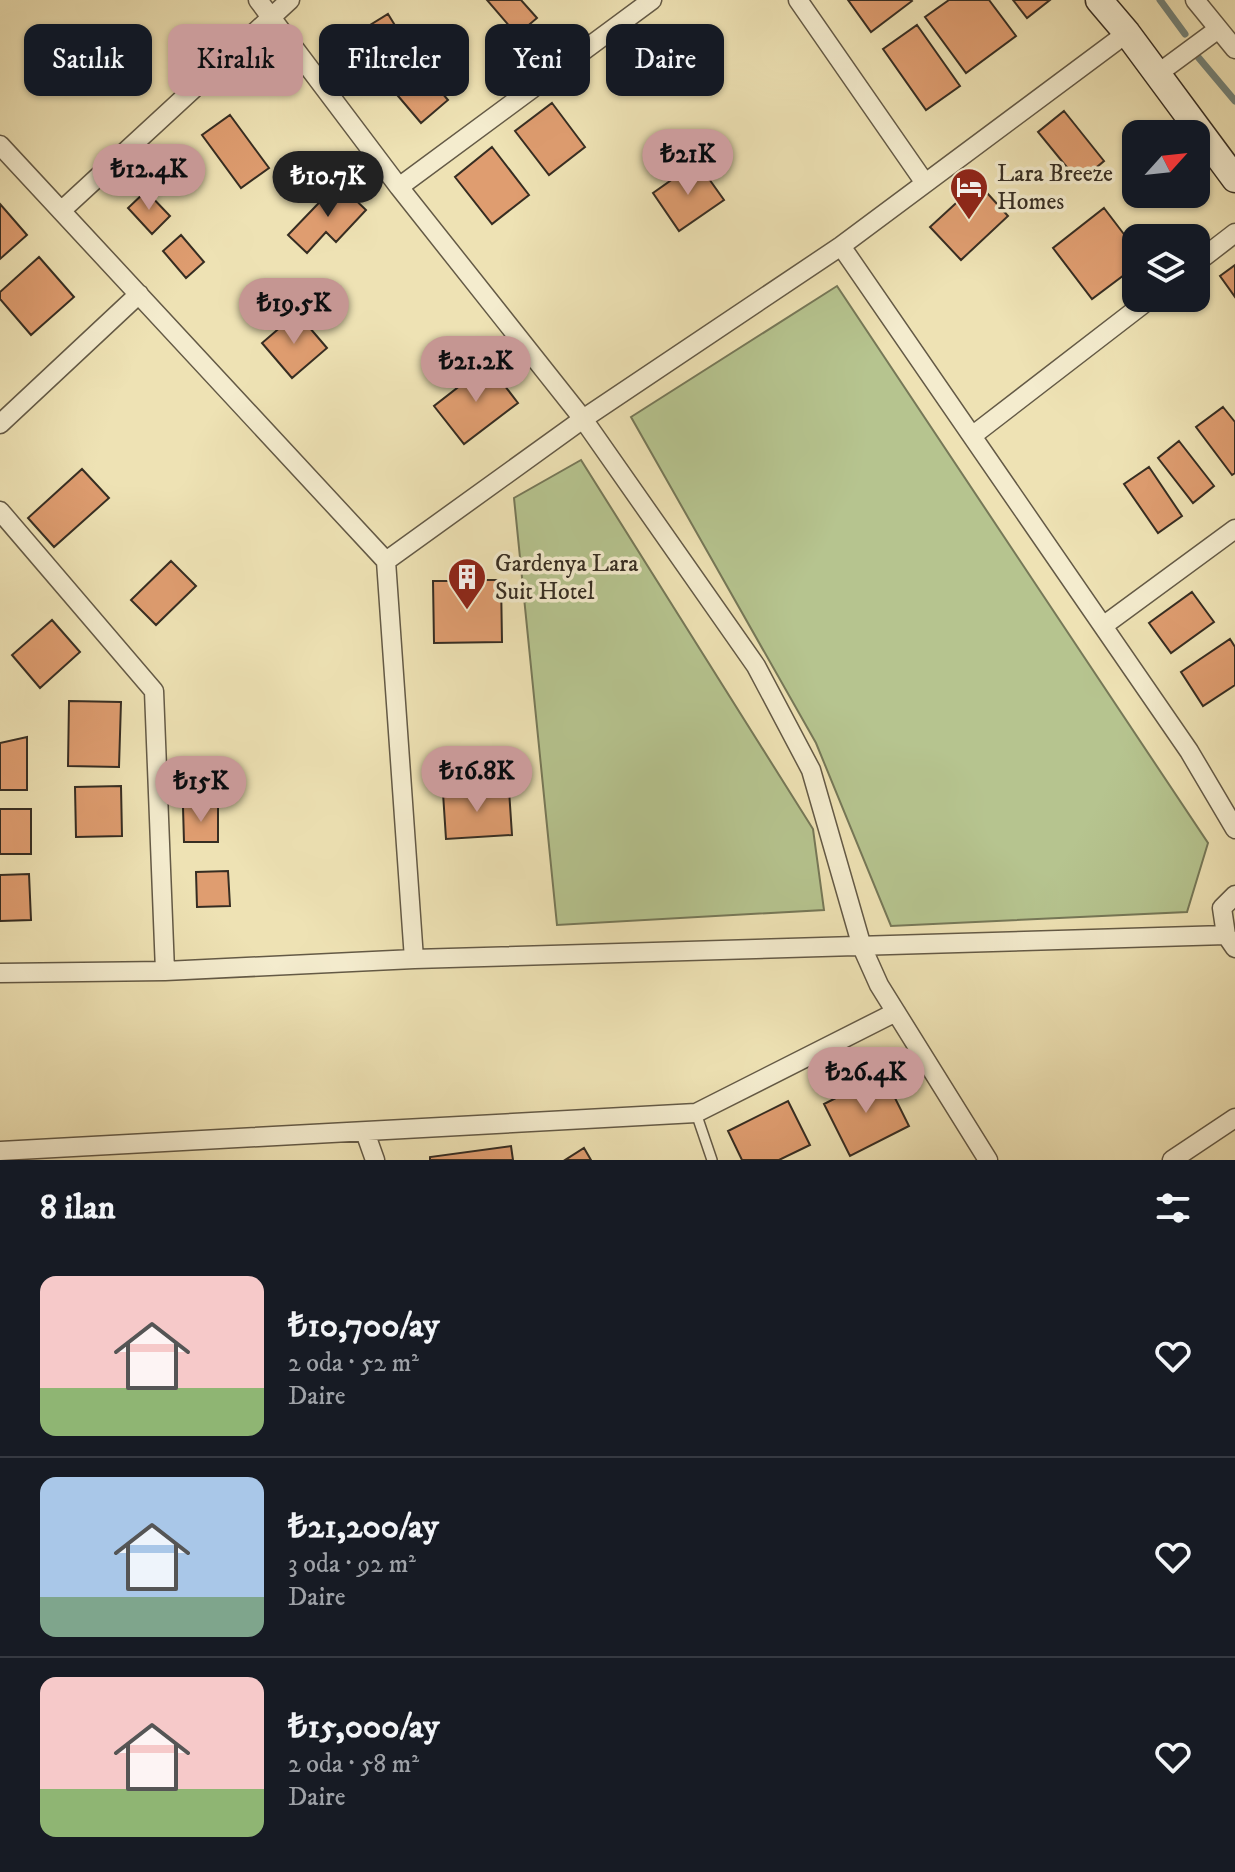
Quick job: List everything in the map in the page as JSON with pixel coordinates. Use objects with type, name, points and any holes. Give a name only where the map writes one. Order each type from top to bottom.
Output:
[{"type":"street","points":[[258,0],[399,187],[583,419],[763,679],[811,770],[862,947],[879,985],[988,1160]]},
{"type":"street","points":[[61,211],[290,0]]},
{"type":"street","points":[[399,187],[652,0]]},
{"type":"street","points":[[798,0],[925,183]]},
{"type":"street","points":[[1099,0],[1235,179]]},
{"type":"street","points":[[1195,0],[1235,49]]},
{"type":"street","points":[[1156,75],[1217,30]]},
{"type":"street","points":[[386,561],[583,419],[841,246],[1127,33]]},
{"type":"street","points":[[0,145],[386,561],[414,959]]},
{"type":"street","points":[[1210,252],[1235,233]]},
{"type":"street","points":[[841,246],[1189,751],[1235,829]]},
{"type":"street","points":[[0,424],[139,294]]},
{"type":"street","points":[[972,436],[1133,312]]},
{"type":"street","points":[[0,511],[154,691],[165,971]]},
{"type":"street","points":[[1103,626],[1235,529]]},
{"type":"street","points":[[0,973],[165,971],[414,959],[862,947],[1231,942],[1222,908],[1235,895]]},
{"type":"street","points":[[0,1151],[696,1113],[896,1012]]},
{"type":"street","points":[[1172,1160],[1235,1118]]},
{"type":"street","points":[[365,1132],[375,1160]]},
{"type":"lane","points":[[696,1113],[712,1160]]},
{"type":"green space","points":[[837,286],[1208,843],[1187,912],[891,926],[816,743],[631,417]]},
{"type":"green space","points":[[581,460],[813,829],[824,910],[557,925],[514,498]]},
{"type":"building","points":[[487,0],[521,0],[537,18],[530,24],[508,24]]},
{"type":"building","points":[[848,0],[911,0],[912,1],[871,32]]},
{"type":"building","points":[[949,0],[989,0],[1016,36],[966,73],[925,17]]},
{"type":"building","points":[[1013,0],[1050,0],[1027,18]]},
{"type":"building","points":[[388,14],[394,24],[372,24]]},
{"type":"building","points":[[917,25],[960,86],[926,110],[883,49]]},
{"type":"building","points":[[398,96],[445,96],[448,100],[421,123]]},
{"type":"building","points":[[552,103],[585,147],[549,175],[515,131]]},
{"type":"building","points":[[1064,111],[1104,161],[1079,182],[1038,132]]},
{"type":"building","points":[[230,115],[269,168],[241,188],[202,135]]},
{"type":"building","points":[[492,147],[529,195],[492,224],[455,177]]},
{"type":"building","points":[[697,162],[724,200],[679,231],[653,193]]},
{"type":"building","points":[[338,183],[366,210],[336,242],[326,232],[307,253],[288,235]]},
{"type":"building","name":"Lara Breeze Homes","points":[[978,183],[1008,216],[961,260],[930,227]]},
{"type":"building","points":[[146,191],[170,216],[152,234],[128,208]]},
{"type":"building","points":[[0,204],[27,235],[0,259]]},
{"type":"building","points":[[1104,208],[1122,232],[1122,276],[1092,299],[1053,248]]},
{"type":"building","points":[[181,235],[204,262],[186,278],[163,251]]},
{"type":"building","points":[[39,257],[74,297],[31,335],[0,299],[0,292]]},
{"type":"building","points":[[1235,265],[1235,297],[1220,276]]},
{"type":"building","points":[[297,313],[327,348],[292,378],[262,343]]},
{"type":"building","points":[[488,364],[518,403],[464,444],[434,406]]},
{"type":"building","points":[[1223,407],[1235,422],[1235,473],[1232,475],[1196,427]]},
{"type":"building","points":[[1179,441],[1214,486],[1193,503],[1158,458]]},
{"type":"building","points":[[1149,467],[1182,516],[1158,533],[1124,484]]},
{"type":"building","points":[[82,469],[109,498],[54,547],[28,518]]},
{"type":"building","points":[[171,561],[196,586],[156,625],[131,600]]},
{"type":"building","name":"Gardenya Lara Suit Hotel","points":[[469,561],[481,580],[501,580],[502,642],[434,643],[433,581],[450,581]]},
{"type":"building","points":[[1192,592],[1214,622],[1171,653],[1149,623]]},
{"type":"building","points":[[52,620],[80,652],[40,688],[12,655]]},
{"type":"building","points":[[1230,639],[1235,647],[1235,685],[1203,706],[1181,672]]},
{"type":"building","points":[[69,701],[121,702],[119,767],[68,766]]},
{"type":"building","points":[[27,737],[27,790],[0,790],[0,743]]},
{"type":"building","points":[[121,786],[122,836],[76,837],[75,787]]},
{"type":"building","points":[[509,790],[512,835],[446,839],[443,793]]},
{"type":"building","points":[[218,806],[218,842],[184,842],[183,807]]},
{"type":"building","points":[[0,809],[31,809],[31,854],[0,854]]},
{"type":"building","points":[[228,871],[230,906],[197,907],[196,872]]},
{"type":"building","points":[[29,874],[31,920],[0,921],[0,875]]},
{"type":"building","points":[[883,1074],[909,1126],[850,1156],[824,1104]]},
{"type":"building","points":[[788,1101],[810,1145],[779,1160],[742,1160],[728,1131]]},
{"type":"building","points":[[511,1146],[513,1160],[430,1160],[430,1157]]},
{"type":"building","points":[[584,1148],[591,1160],[565,1160]]},
{"type":"waterway","points":[[1160,0],[1185,34]]},
{"type":"waterway","points":[[1198,57],[1235,101]]},
{"type":"place","name":"Lara Breeze Homes","points":[[969,221]]},
{"type":"place","name":"Gardenya Lara Suit Hotel","points":[[467,611]]}]
